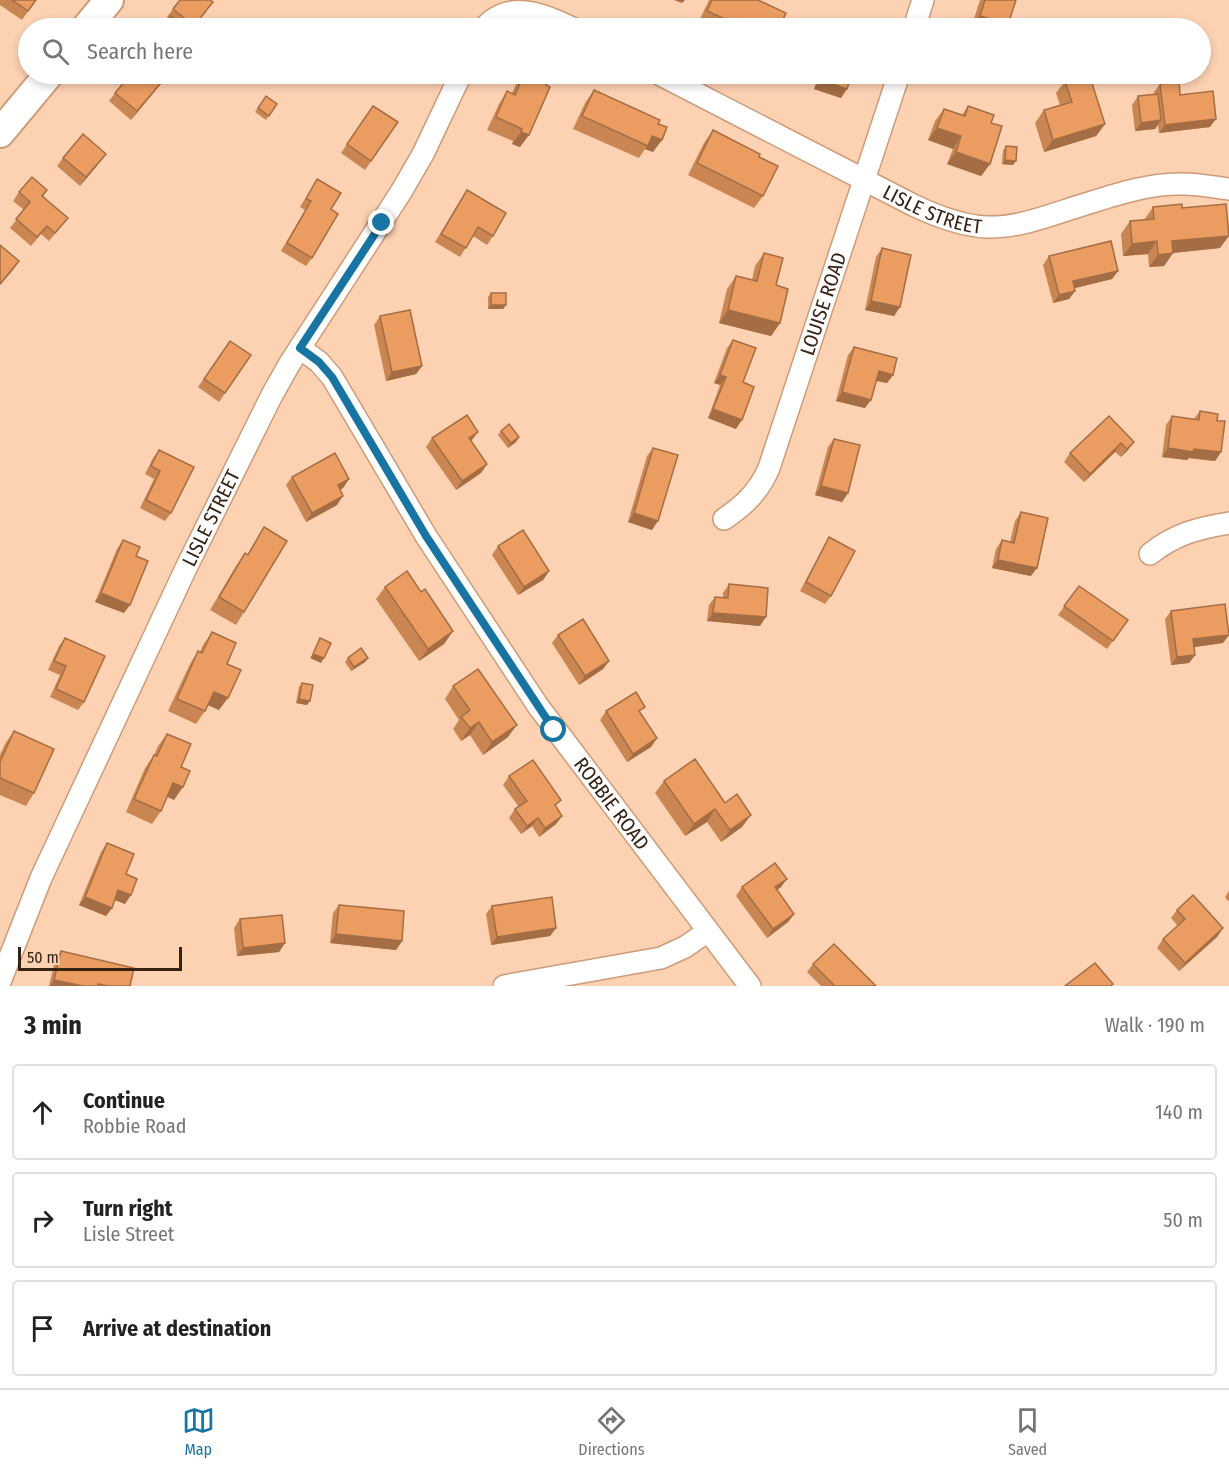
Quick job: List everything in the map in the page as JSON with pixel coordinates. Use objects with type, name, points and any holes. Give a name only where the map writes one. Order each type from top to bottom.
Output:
[{"type":"main road","points":[[94,18],[109,0]]},
{"type":"main road","points":[[0,133],[41,84]]},
{"type":"street","points":[[917,18],[923,0]]},
{"type":"street","points":[[492,18],[503,9],[522,7],[553,18]]},
{"type":"street","name":"LISLE STREET","points":[[0,982],[41,878],[187,566],[272,395],[401,192],[423,154],[456,84]]},
{"type":"street","name":"LISLE STREET","points":[[678,84],[864,180],[942,217],[968,225],[990,227],[1034,220],[1118,195],[1163,185],[1193,184],[1229,189]]},
{"type":"street","name":"LOUISE ROAD","points":[[724,519],[749,501],[761,485],[769,468],[896,84]]},
{"type":"street","name":"ROBBIE ROAD","points":[[300,348],[319,362],[332,377],[426,536],[538,706],[750,986]]},
{"type":"street","points":[[1150,554],[1178,535],[1198,528],[1229,522]]},
{"type":"street","points":[[504,986],[661,958],[685,947],[708,931]]},
{"type":"building","points":[[12,0],[36,0],[28,11]]},
{"type":"building","points":[[180,0],[210,0],[213,2],[200,18],[184,18],[173,9]]},
{"type":"building","points":[[712,0],[758,0],[786,13],[784,18],[722,18],[707,11]]},
{"type":"building","points":[[985,0],[1016,0],[1010,18],[980,16]]},
{"type":"building","points":[[123,84],[160,84],[137,111],[115,93]]},
{"type":"building","points":[[520,84],[546,84],[550,87],[529,135],[521,132],[522,129],[496,117],[507,91],[515,95]]},
{"type":"building","points":[[832,84],[849,84],[847,89]]},
{"type":"building","points":[[1066,84],[1092,84],[1105,124],[1053,140],[1044,110],[1072,102]]},
{"type":"building","points":[[1160,84],[1179,84],[1180,95],[1213,91],[1216,119],[1165,125]]},
{"type":"building","points":[[594,90],[660,120],[658,124],[667,127],[662,140],[652,136],[648,146],[582,116]]},
{"type":"building","points":[[1158,94],[1161,120],[1141,123],[1138,96]]},
{"type":"building","points":[[266,96],[277,104],[269,116],[258,108]]},
{"type":"building","points":[[373,106],[398,122],[371,161],[347,144]]},
{"type":"building","points":[[968,106],[994,115],[991,123],[1002,126],[990,164],[956,152],[961,136],[937,128],[944,109],[965,116]]},
{"type":"building","points":[[713,130],[778,166],[763,196],[697,163]]},
{"type":"building","points":[[83,134],[106,154],[86,177],[63,158]]},
{"type":"building","points":[[1006,146],[1017,147],[1016,161],[1005,160]]},
{"type":"building","points":[[32,177],[47,190],[42,196],[68,218],[55,233],[47,226],[37,237],[16,219],[30,202],[19,192]]},
{"type":"building","points":[[317,179],[341,193],[331,209],[338,214],[312,258],[287,243],[311,201],[306,199]]},
{"type":"building","points":[[467,190],[506,213],[493,236],[478,227],[466,248],[441,234]]},
{"type":"building","points":[[1182,204],[1182,208],[1226,204],[1229,236],[1172,241],[1173,253],[1158,255],[1157,241],[1132,244],[1130,221],[1154,219],[1153,207]]},
{"type":"building","points":[[1111,241],[1118,271],[1073,281],[1075,291],[1059,295],[1049,256]]},
{"type":"building","points":[[0,245],[19,261],[0,284]]},
{"type":"building","points":[[882,248],[911,255],[900,307],[871,301]]},
{"type":"building","points":[[764,253],[783,258],[776,285],[788,289],[780,323],[728,310],[736,276],[757,281]]},
{"type":"building","points":[[491,293],[506,293],[506,305],[491,305]]},
{"type":"building","points":[[410,310],[422,366],[392,372],[380,316]]},
{"type":"building","points":[[733,340],[756,348],[743,382],[754,387],[742,420],[713,409],[726,377],[720,375]]},
{"type":"building","points":[[230,341],[251,355],[225,393],[204,379]]},
{"type":"building","points":[[854,347],[897,358],[893,375],[879,371],[871,400],[842,392]]},
{"type":"building","points":[[1200,411],[1218,414],[1217,421],[1225,421],[1221,452],[1194,449],[1193,452],[1168,448],[1172,416],[1199,420]]},
{"type":"building","points":[[467,415],[478,432],[469,438],[487,464],[462,481],[432,438]]},
{"type":"building","points":[[1109,416],[1134,442],[1127,449],[1121,443],[1090,474],[1070,453]]},
{"type":"building","points":[[509,424],[519,437],[511,443],[501,431]]},
{"type":"building","points":[[834,439],[860,445],[848,493],[821,486]]},
{"type":"building","points":[[653,448],[678,455],[658,521],[634,513]]},
{"type":"building","points":[[159,450],[194,467],[171,513],[146,500],[160,471],[151,466]]},
{"type":"building","points":[[335,453],[349,479],[338,485],[343,496],[312,513],[292,477]]},
{"type":"building","points":[[1021,512],[1048,518],[1037,568],[998,560],[1002,540],[1014,543]]},
{"type":"building","points":[[264,527],[287,541],[244,612],[219,597],[245,553],[248,555]]},
{"type":"building","points":[[523,530],[549,571],[524,587],[498,546]]},
{"type":"building","points":[[829,537],[855,551],[831,596],[806,582]]},
{"type":"building","points":[[123,540],[140,547],[136,556],[148,561],[130,605],[101,593]]},
{"type":"building","points":[[407,571],[421,592],[425,589],[453,631],[428,649],[385,587]]},
{"type":"building","points":[[729,584],[768,588],[766,617],[713,613],[715,597],[728,598]]},
{"type":"building","points":[[1079,586],[1128,620],[1113,641],[1064,606]]},
{"type":"building","points":[[1225,604],[1229,635],[1193,639],[1195,655],[1177,657],[1171,611]]},
{"type":"building","points":[[583,619],[609,661],[585,676],[558,635]]},
{"type":"building","points":[[212,632],[236,643],[227,664],[241,670],[228,698],[214,692],[205,711],[177,699],[198,651],[202,653]]},
{"type":"building","points":[[65,638],[105,656],[84,702],[56,689],[66,666],[54,661]]},
{"type":"building","points":[[320,638],[331,643],[324,658],[313,654]]},
{"type":"building","points":[[361,648],[368,658],[354,667],[348,658]]},
{"type":"building","points":[[478,669],[517,725],[492,742],[479,722],[470,728],[461,717],[470,710],[453,686]]},
{"type":"building","points":[[302,683],[313,685],[310,701],[299,699]]},
{"type":"building","points":[[636,692],[645,707],[639,711],[657,738],[633,754],[606,711]]},
{"type":"building","points":[[14,731],[54,749],[34,793],[0,778],[0,762]]},
{"type":"building","points":[[167,734],[191,744],[181,767],[190,771],[183,787],[173,783],[161,811],[134,799],[154,755],[157,756]]},
{"type":"building","points":[[695,759],[725,803],[737,794],[751,815],[730,830],[715,809],[694,824],[664,781]]},
{"type":"building","points":[[533,760],[561,800],[555,805],[562,816],[545,828],[538,818],[527,826],[515,809],[527,801],[509,776]]},
{"type":"building","points":[[107,843],[134,854],[126,874],[137,879],[131,895],[118,890],[112,908],[85,897]]},
{"type":"building","points":[[775,863],[787,879],[775,887],[794,914],[773,929],[742,887]]},
{"type":"building","points":[[1193,895],[1223,928],[1185,963],[1163,939],[1185,919],[1177,910]]},
{"type":"building","points":[[552,897],[556,928],[497,937],[492,906]]},
{"type":"building","points":[[339,905],[404,911],[402,941],[336,934]]},
{"type":"building","points":[[282,915],[285,943],[243,948],[240,919]]},
{"type":"building","points":[[834,944],[876,986],[835,986],[813,964]]},
{"type":"building","points":[[61,951],[134,968],[130,986],[98,984],[98,986],[83,986],[54,980]]},
{"type":"building","points":[[1095,963],[1113,984],[1111,986],[1065,986]]},
{"type":"route","points":[[382,223],[300,348],[319,362],[332,377],[426,536],[554,730]]}]
